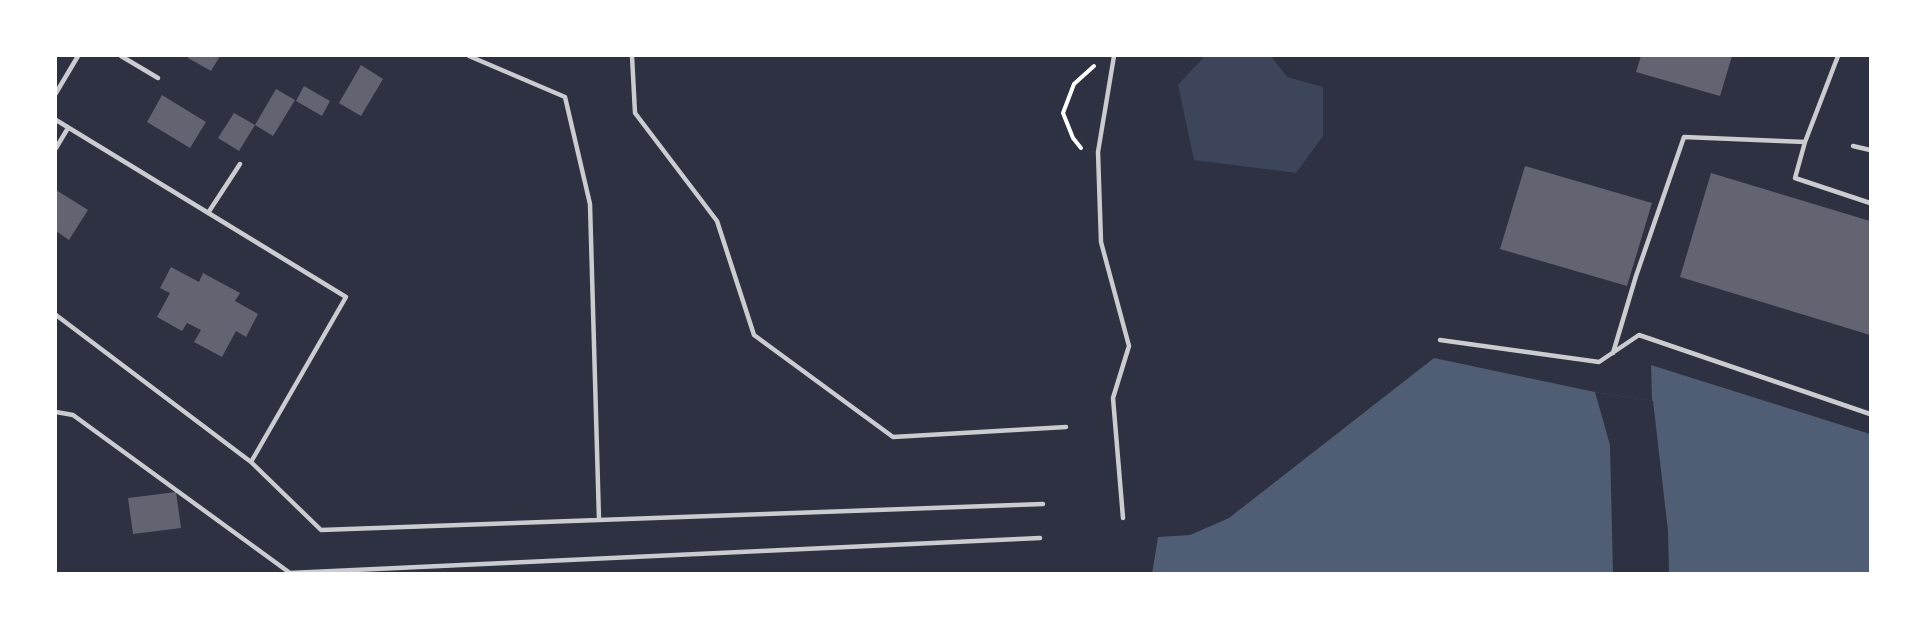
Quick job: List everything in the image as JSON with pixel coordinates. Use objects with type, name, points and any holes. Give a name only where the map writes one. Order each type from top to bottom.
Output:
[{"type":"lane","points":[[56,93],[78,56]]},
{"type":"lane","points":[[121,56],[158,78]]},
{"type":"lane","points":[[469,56],[565,97],[590,204],[599,520]]},
{"type":"lane","points":[[632,56],[635,113],[717,220],[754,335],[893,437],[1066,428]]},
{"type":"lane","points":[[1114,56],[1098,152],[1098,169],[1101,242],[1129,346],[1113,398],[1123,518]]},
{"type":"lane","points":[[1838,56],[1805,142],[1795,178],[1870,203]]},
{"type":"lane","points":[[56,120],[346,297],[251,462]]},
{"type":"lane","points":[[56,148],[68,128]]},
{"type":"lane","points":[[1613,353],[1636,276],[1684,137],[1805,142]]},
{"type":"lane","points":[[1853,146],[1870,150]]},
{"type":"lane","points":[[208,213],[240,164]]},
{"type":"lane","points":[[56,315],[251,462],[321,530],[1043,504]]},
{"type":"lane","points":[[1440,340],[1599,362],[1639,335],[1870,414]]},
{"type":"lane","points":[[56,412],[73,415],[290,573],[1040,538]]},
{"type":"path","points":[[1097,63],[1074,84],[1063,113],[1073,138],[1098,169]]},
{"type":"shaded area","points":[[1205,56],[1271,56],[1287,77],[1323,87],[1323,136],[1296,173],[1194,160],[1178,85]]},
{"type":"shaded area","points":[[1434,358],[1595,392],[1652,401],[1651,365],[1870,434],[1870,573],[1152,574],[1158,537],[1190,535],[1229,518]]},
{"type":"pier","points":[[1595,392],[1653,401],[1668,531],[1669,573],[1613,573],[1610,445]]},
{"type":"building","points":[[189,56],[220,56],[211,71],[188,58]]},
{"type":"building","points":[[1641,56],[1732,56],[1720,96],[1636,72]]},
{"type":"building","points":[[361,65],[383,79],[361,116],[339,103]]},
{"type":"building","points":[[304,86],[330,101],[322,116],[296,101]]},
{"type":"building","points":[[276,89],[295,100],[273,136],[255,125]]},
{"type":"building","points":[[162,95],[206,122],[190,148],[147,122]]},
{"type":"building","points":[[234,113],[255,125],[239,151],[218,138]]},
{"type":"building","points":[[1525,166],[1652,203],[1627,286],[1500,249]]},
{"type":"building","points":[[1711,173],[1870,221],[1870,335],[1680,277]]},
{"type":"building","points":[[56,190],[88,210],[69,240],[56,231]]},
{"type":"building","points":[[171,267],[199,282],[203,273],[240,293],[235,301],[258,314],[246,337],[236,331],[222,357],[194,342],[201,330],[187,323],[182,331],[157,317],[170,293],[160,288]]},
{"type":"building","points":[[176,492],[181,528],[133,534],[128,498]]}]
